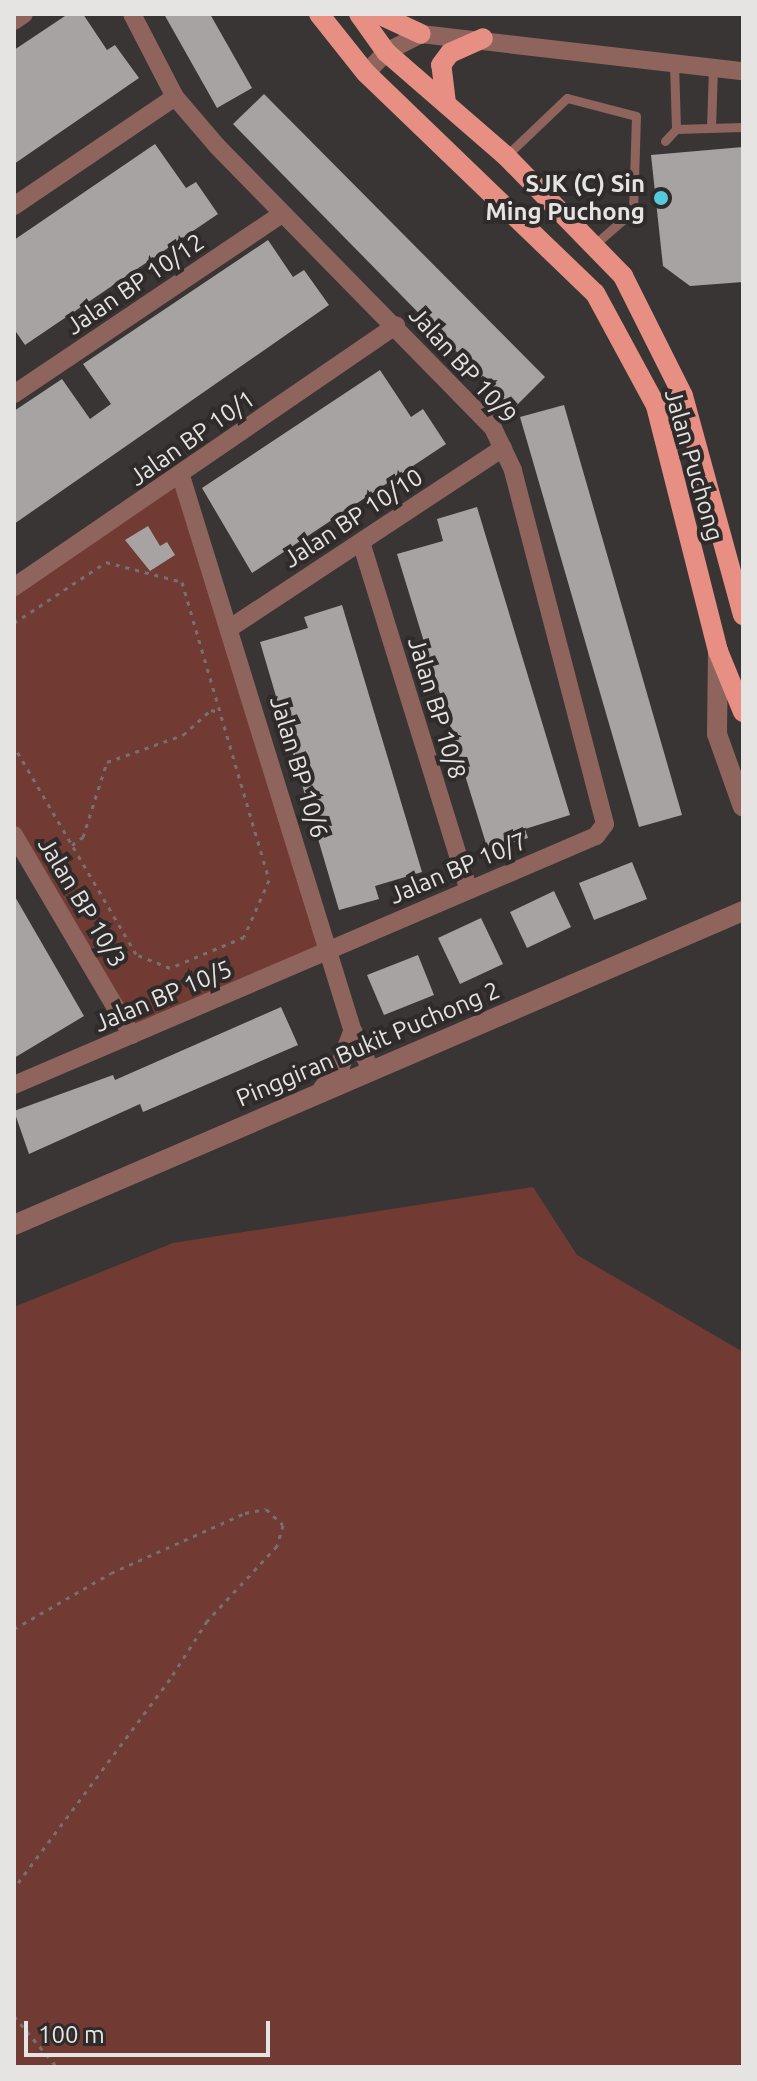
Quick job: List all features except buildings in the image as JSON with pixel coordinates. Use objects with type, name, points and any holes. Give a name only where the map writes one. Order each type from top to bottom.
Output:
[{"type":"main road","name":"Jalan Puchong","points":[[319,14],[366,73],[595,293],[656,406],[718,651],[743,712]]},
{"type":"main road","name":"Jalan Puchong","points":[[359,14],[386,52],[506,156],[623,276],[683,396],[739,590],[743,615]]},
{"type":"main road","points":[[378,14],[421,34]]},
{"type":"main road","points":[[446,103],[441,65],[450,53],[483,38]]},
{"type":"street","points":[[14,21],[24,14]]},
{"type":"street","name":"Jalan BP 10/9","points":[[132,14],[175,97],[282,214],[396,325],[493,428],[503,448],[603,831]]},
{"type":"street","points":[[366,73],[386,52],[421,34],[483,38],[743,71]]},
{"type":"street","points":[[14,206],[175,97]]},
{"type":"street","name":"Jalan BP 10/12","points":[[14,394],[282,214]]},
{"type":"street","name":"Jalan BP 10/1","points":[[14,587],[181,476],[396,325]]},
{"type":"street","name":"Jalan BP 10/10","points":[[230,628],[503,448]]},
{"type":"street","name":"Jalan BP 10/6","points":[[181,476],[331,950],[353,1032],[371,1070]]},
{"type":"street","name":"Jalan BP 10/8","points":[[361,542],[468,888]]},
{"type":"street","points":[[718,651],[717,734],[743,807]]},
{"type":"street","name":"Jalan BP 10/7","points":[[331,950],[603,831]]},
{"type":"street","name":"Jalan BP 10/3","points":[[14,835],[132,1035]]},
{"type":"street","name":"Pinggiran Bukit Puchong 2","points":[[14,1225],[743,911]]},
{"type":"street","name":"Jalan BP 10/5","points":[[14,1085],[331,950]]},
{"type":"street","points":[[320,1094],[340,1066],[353,1032]]},
{"type":"lane","points":[[665,141],[676,129],[674,64]]},
{"type":"lane","points":[[711,128],[713,69]]},
{"type":"lane","points":[[506,156],[567,98],[636,116],[633,211],[594,245]]},
{"type":"lane","points":[[676,129],[743,127]]},
{"type":"path","points":[[14,623],[106,562],[182,582],[269,880],[244,937],[170,968],[136,954],[14,746]]},
{"type":"path","points":[[72,845],[83,837],[107,762],[183,735],[211,710],[220,712]]},
{"type":"path","points":[[14,1629],[111,1573],[245,1513],[266,1509],[283,1525],[277,1546],[207,1621],[170,1679],[14,1888]]},
{"type":"path","points":[[14,2016],[57,2067]]},
{"type":"shaded area","points":[[181,476],[331,950],[132,1035],[14,835],[14,587]]},
{"type":"shaded area","points":[[533,1187],[577,1255],[743,1352],[743,2062],[738,2067],[14,2067],[14,1307],[173,1243]]},
{"type":"place","name":"SJK (C) Sin Ming Puchong","points":[[661,198]]}]
